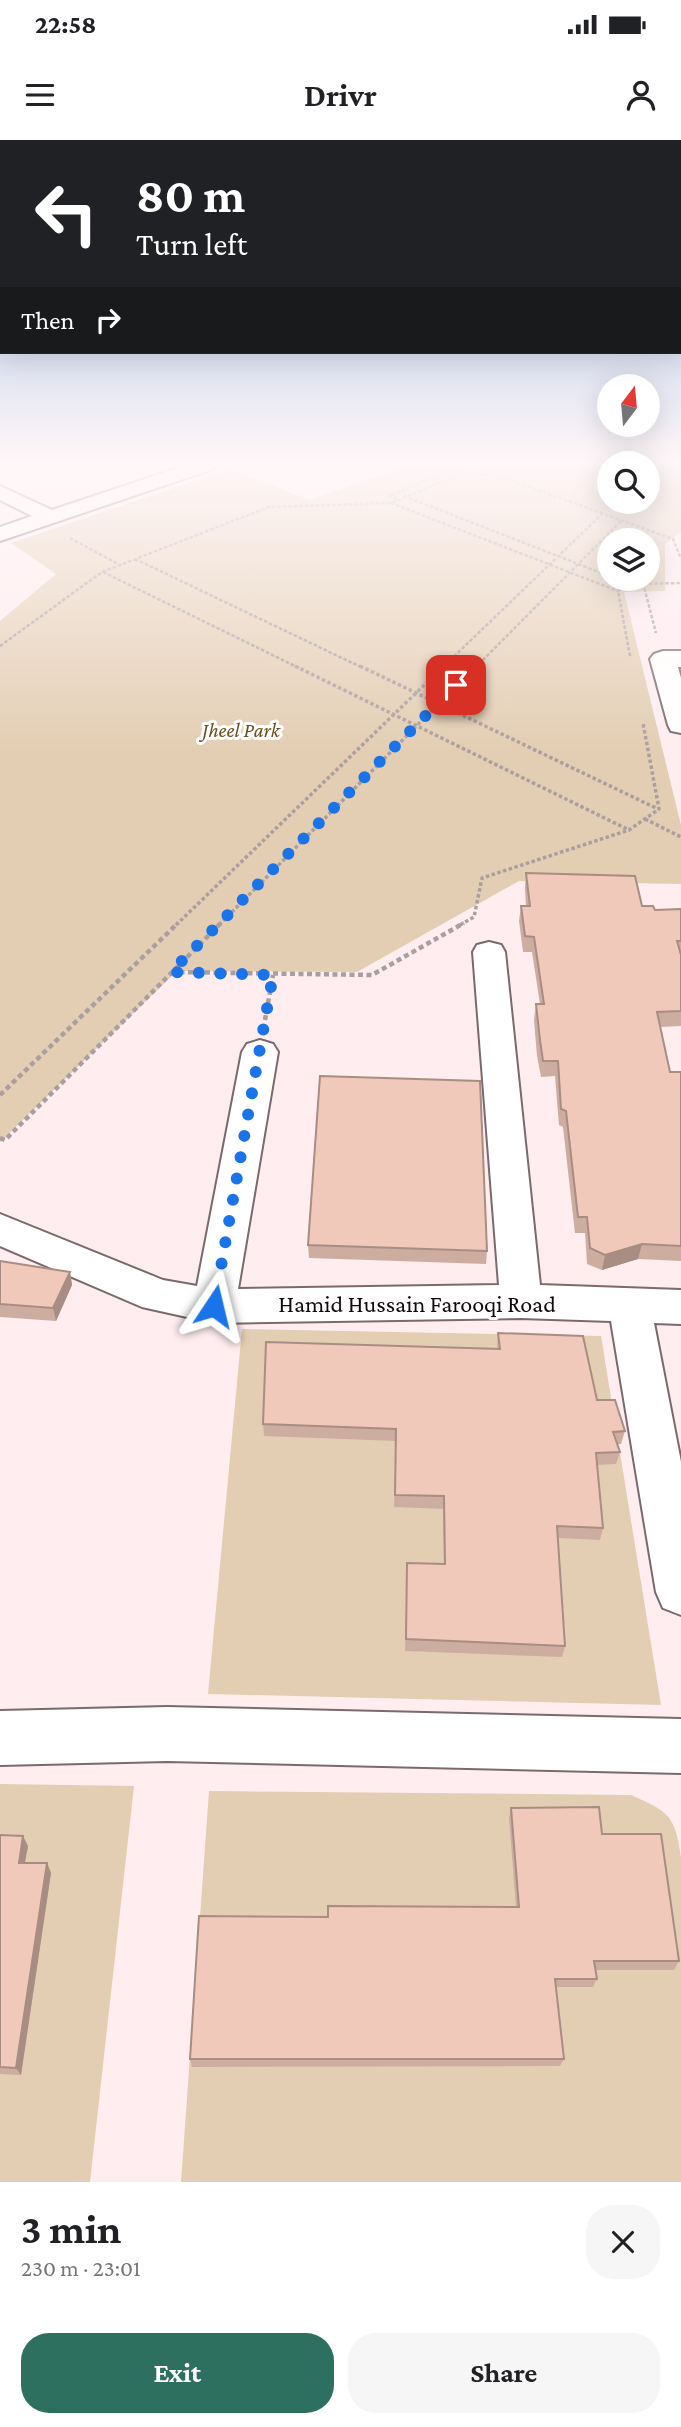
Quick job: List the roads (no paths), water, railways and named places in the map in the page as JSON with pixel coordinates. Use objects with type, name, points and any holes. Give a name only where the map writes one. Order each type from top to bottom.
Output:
[{"type":"street","points":[[672,659],[681,725]]},
{"type":"street","points":[[489,952],[521,1301]]},
{"type":"street","points":[[214,1306],[260,1052]]},
{"type":"street","name":"Hamid Hussain Farooqi Road","points":[[0,1229],[157,1294],[214,1306],[521,1301],[681,1307]]},
{"type":"street","points":[[630,1306],[681,1592]]},
{"type":"street","points":[[0,1738],[167,1734],[681,1746]]},
{"type":"park label","name":"Jheel Park","points":[[241,730]]}]
